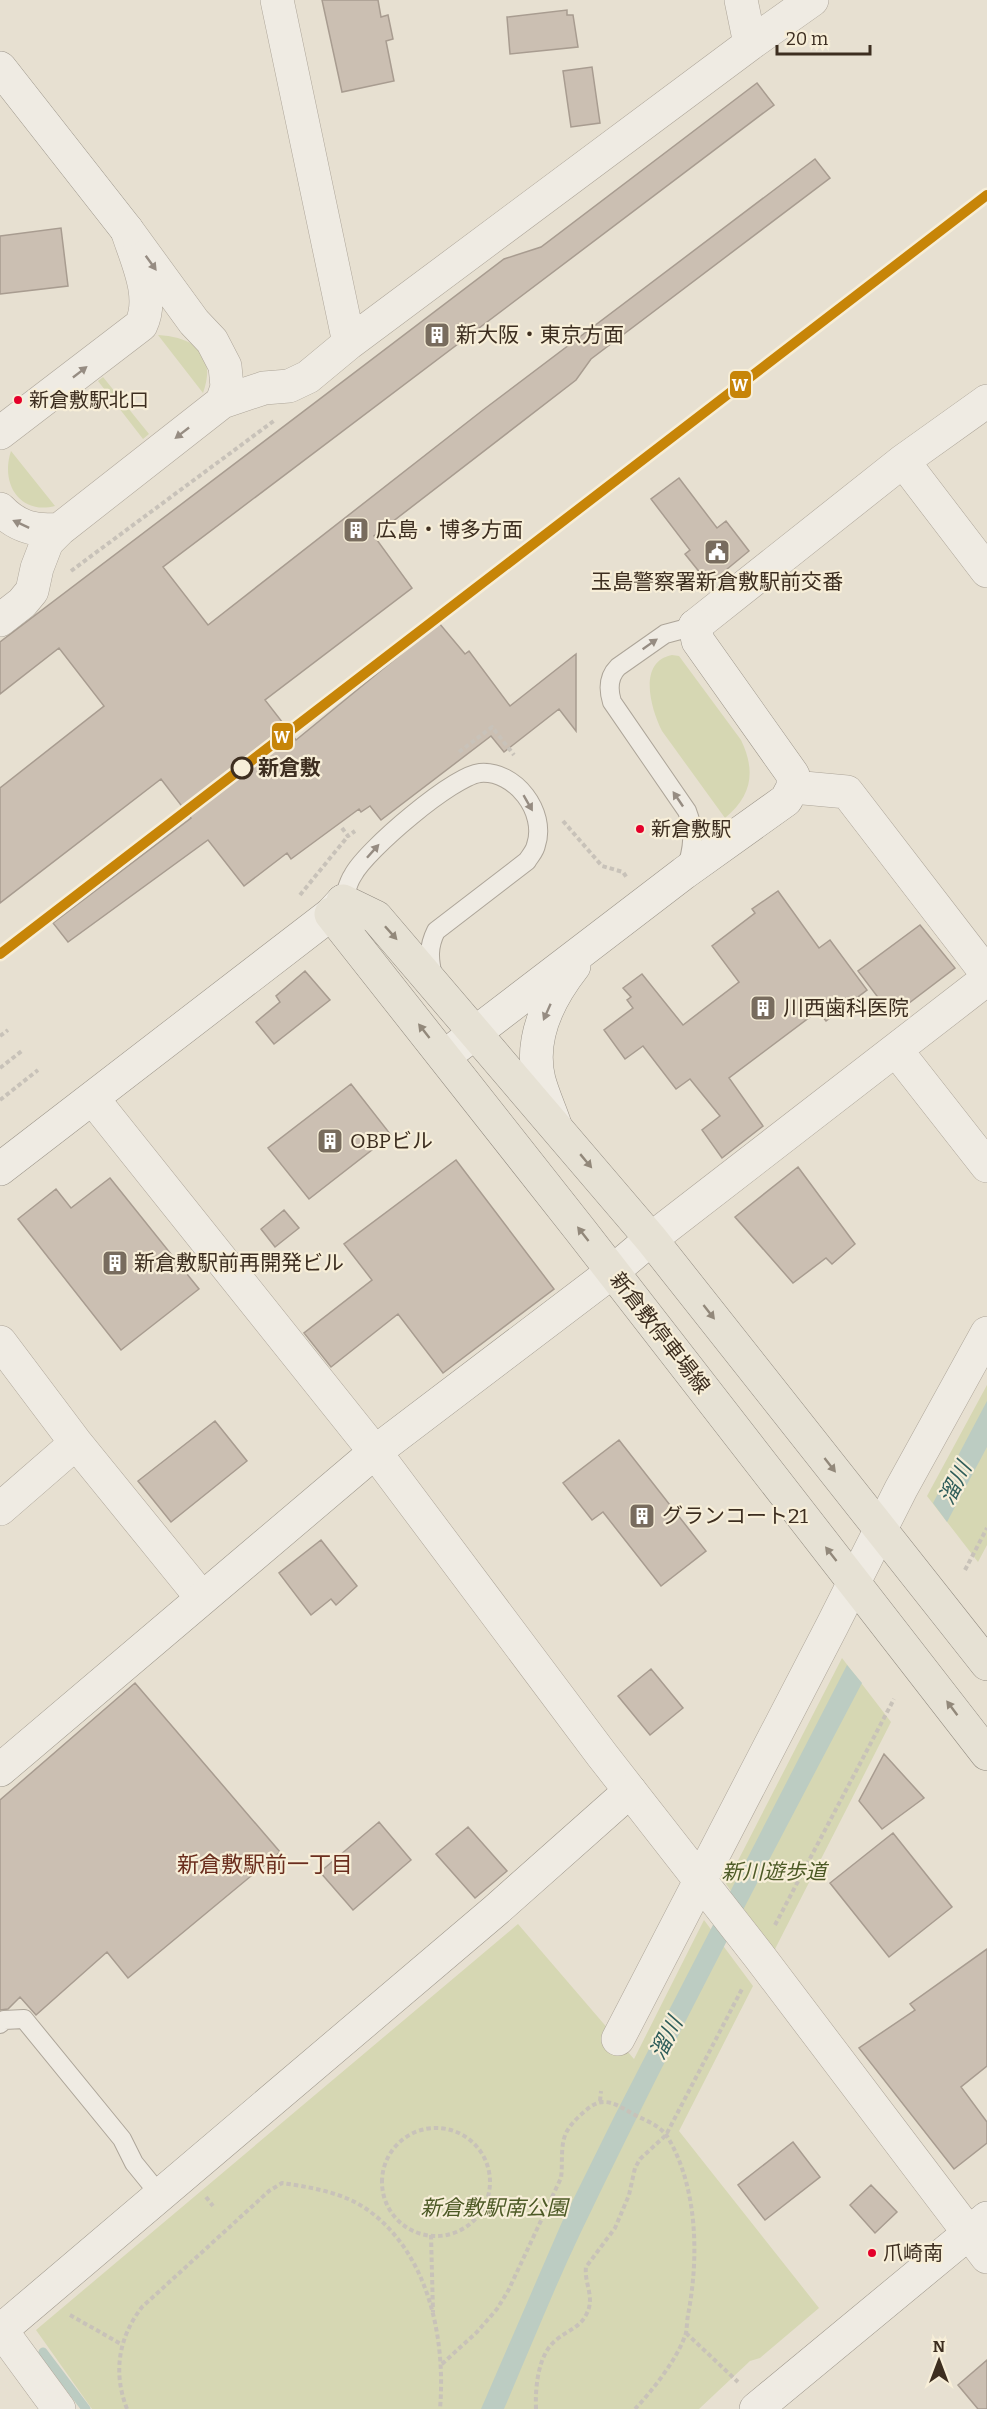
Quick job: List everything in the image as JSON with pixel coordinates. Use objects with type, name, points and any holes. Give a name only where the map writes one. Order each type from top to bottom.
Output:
[{"type":"main road","points":[[337,907],[376,917],[476,1031],[651,1239],[987,1664]]},
{"type":"main road","name":"新倉敷停車場線","points":[[337,907],[445,1056],[987,1754]]},
{"type":"street","points":[[277,0],[349,343]]},
{"type":"street","points":[[741,0],[750,44]]},
{"type":"street","points":[[0,620],[22,603],[32,591],[37,568],[47,542],[60,528],[222,402],[264,388],[289,386],[308,377],[349,343],[812,0]]},
{"type":"street","points":[[0,68],[127,230],[194,322],[212,341],[225,366],[227,387],[222,402]]},
{"type":"street","points":[[127,230],[146,297],[147,313],[141,325]]},
{"type":"street","points":[[0,434],[141,325],[167,316],[180,317],[194,322]]},
{"type":"street","points":[[445,1056],[684,873],[786,800],[793,787],[794,774],[698,641],[695,626],[903,461],[987,400]]},
{"type":"street","points":[[903,461],[987,571]]},
{"type":"street","points":[[0,509],[24,526],[42,531],[60,528]]},
{"type":"street","points":[[793,787],[847,792],[987,974]]},
{"type":"street","points":[[0,1169],[93,1099],[337,907]]},
{"type":"street","points":[[555,1125],[539,1080],[536,1053],[542,1024],[558,987],[589,946]]},
{"type":"street","points":[[0,1770],[375,1452],[612,1272],[651,1239],[987,979]]},
{"type":"street","points":[[897,1050],[987,1166]]},
{"type":"street","points":[[93,1099],[375,1452],[630,1791],[981,2236],[748,2397]]},
{"type":"street","points":[[618,2039],[709,1893],[880,1529],[987,1333]]},
{"type":"street","points":[[0,1342],[76,1443],[202,1598]]},
{"type":"street","points":[[0,1509],[76,1443]]},
{"type":"street","points":[[59,2409],[0,2330],[489,1916],[630,1791]]},
{"type":"lane","points":[[684,873],[692,852],[692,823],[687,811],[612,702],[609,684],[611,674],[618,667],[665,634],[695,626]]},
{"type":"lane","points":[[337,907],[353,874],[388,834],[459,782],[478,774],[494,773],[511,781],[528,800],[535,816],[536,846],[527,861],[436,931],[429,945],[430,962],[436,985]]},
{"type":"lane","points":[[0,2024],[4,2020],[24,2019],[122,2139],[134,2163],[160,2195]]},
{"type":"path","points":[[67,574],[276,419],[276,412]]},
{"type":"path","points":[[0,1036],[8,1030]]},
{"type":"path","points":[[0,1068],[23,1050]]},
{"type":"path","points":[[0,1100],[38,1070]]},
{"type":"path","points":[[965,1570],[987,1528]]},
{"type":"path","points":[[536,2409],[536,2382],[551,2344],[579,2325],[589,2310],[590,2293],[585,2274],[586,2267],[615,2228],[625,2208],[635,2168],[640,2159],[666,2135],[755,1951],[894,1699]]},
{"type":"path","points":[[600,2101],[601,2091]]},
{"type":"path","points":[[442,2364],[477,2332],[503,2300],[561,2178],[564,2162],[563,2142],[567,2130],[592,2104],[600,2101],[609,2102],[656,2126],[666,2135],[687,2188],[695,2241],[692,2299],[686,2332],[663,2373],[635,2409]]},
{"type":"path","points":[[438,2128],[456,2131],[471,2140],[483,2154],[490,2171],[490,2190],[484,2206],[473,2221],[458,2231],[431,2235],[407,2227],[394,2215],[386,2200],[382,2183],[385,2165],[392,2150],[405,2138],[420,2130],[438,2128]]},
{"type":"path","points":[[127,2409],[120,2390],[118,2363],[129,2325],[142,2307],[269,2191],[282,2183],[335,2195],[364,2208],[392,2232],[408,2254],[420,2275],[440,2341],[442,2364],[440,2409]]},
{"type":"path","points":[[431,2235],[433,2317]]},
{"type":"path","points":[[61,2310],[122,2344]]},
{"type":"path","points":[[686,2332],[748,2397]]},
{"type":"green space","points":[[158,335],[182,339],[199,350],[207,368],[203,393]]},
{"type":"green space","points":[[103,377],[149,434],[143,439],[98,381]]},
{"type":"green space","points":[[11,451],[55,506],[43,508],[32,506],[16,494],[8,475]]},
{"type":"green space","points":[[672,655],[679,656],[741,740],[746,751],[750,773],[746,792],[734,810],[725,818],[662,731],[654,711],[651,699],[651,676],[654,667],[661,659]]},
{"type":"green space","points":[[987,1385],[987,1545],[978,1562],[927,1496]]},
{"type":"green space","name":"新川遊歩道","points":[[842,1658],[891,1722],[774,1951],[726,1884]]},
{"type":"green space","name":"新倉敷駅南公園","points":[[704,1920],[753,1986],[679,2131],[819,2308],[760,2358],[750,2361],[699,2409],[92,2409],[36,2330],[518,1924],[634,2059]]},
{"type":"water","name":"溜川","points":[[987,1401],[987,1447],[947,1522],[933,1503]]},
{"type":"water","name":"溜川","points":[[847,1665],[862,1683],[648,2095],[560,2277],[504,2409],[481,2409],[562,2222]]},
{"type":"building","points":[[322,0],[378,0],[381,17],[388,15],[393,39],[386,41],[394,81],[342,92]]},
{"type":"building","points":[[567,10],[567,15],[573,15],[578,47],[510,54],[507,17]]},
{"type":"building","points":[[592,67],[600,123],[571,127],[563,71]]},
{"type":"building","points":[[757,83],[774,105],[163,567],[208,625],[483,410],[815,159],[830,178],[591,359],[576,380],[374,536],[412,588],[265,700],[296,740],[439,623],[465,654],[469,651],[510,706],[576,654],[576,731],[559,709],[504,752],[491,736],[381,820],[370,806],[361,812],[359,809],[291,859],[287,853],[244,886],[208,840],[68,942],[53,923],[191,818],[161,779],[0,903],[0,788],[104,706],[59,648],[0,694],[0,642],[504,259],[541,247]]},
{"type":"building","points":[[61,228],[68,286],[0,294],[0,236]]},
{"type":"building","points":[[679,478],[717,528],[726,521],[749,551],[709,584],[685,554],[690,550],[651,499]]},
{"type":"building","points":[[778,891],[819,948],[830,940],[867,990],[826,1021],[818,1011],[729,1078],[763,1126],[722,1158],[702,1130],[720,1116],[690,1079],[676,1089],[643,1046],[625,1059],[604,1030],[633,1008],[627,1000],[631,997],[623,988],[642,974],[683,1025],[739,982],[712,946],[755,913],[752,909]]},
{"type":"building","points":[[920,925],[955,968],[892,1016],[858,971]]},
{"type":"building","points":[[305,971],[330,1000],[274,1044],[256,1022],[280,1002],[276,996]]},
{"type":"building","name":"OBPビル","points":[[351,1084],[391,1135],[309,1199],[268,1148]]},
{"type":"building","points":[[456,1160],[554,1289],[443,1373],[398,1314],[331,1367],[304,1333],[372,1280],[344,1244]]},
{"type":"building","points":[[798,1167],[855,1244],[832,1264],[826,1258],[793,1283],[735,1217]]},
{"type":"building","name":"新倉敷駅前再開発ビル","points":[[110,1178],[199,1289],[121,1350],[18,1219],[56,1189],[71,1208]]},
{"type":"building","points":[[284,1210],[299,1228],[275,1247],[261,1229]]},
{"type":"building","points":[[215,1421],[247,1461],[171,1522],[138,1481]]},
{"type":"building","name":"グランコート21","points":[[619,1440],[706,1551],[661,1586],[603,1512],[592,1520],[563,1483]]},
{"type":"building","points":[[321,1540],[357,1586],[336,1605],[331,1599],[311,1615],[279,1573]]},
{"type":"building","points":[[651,1669],[683,1708],[650,1735],[618,1696]]},
{"type":"building","points":[[135,1683],[280,1852],[128,1978],[107,1952],[36,2015],[20,1997],[8,2009],[0,2010],[0,1800]]},
{"type":"building","points":[[884,1754],[924,1798],[882,1829],[859,1801]]},
{"type":"building","points":[[379,1822],[411,1860],[353,1910],[320,1872]]},
{"type":"building","points":[[468,1827],[507,1871],[475,1898],[436,1854]]},
{"type":"building","points":[[893,1833],[952,1907],[889,1957],[830,1883]]},
{"type":"building","points":[[987,1949],[987,2066],[961,2087],[987,2122],[987,2143],[954,2169],[859,2048],[915,2010],[910,2004]]},
{"type":"building","points":[[793,2142],[820,2177],[765,2220],[738,2185]]},
{"type":"building","points":[[871,2185],[897,2212],[875,2233],[850,2205]]},
{"type":"building","points":[[987,2360],[987,2409],[978,2409],[958,2385]]},
{"type":"waterway","points":[[43,2352],[86,2409]]},
{"type":"transit line","name":"W","points":[[0,954],[987,195]]},
{"type":"place","name":"新大阪・東京方面","points":[[437,335]]},
{"type":"place","name":"新倉敷駅北口","points":[[18,400]]},
{"type":"place","name":"広島・博多方面","points":[[356,530]]},
{"type":"place","name":"玉島警察署新倉敷駅前交番","points":[[717,552]]},
{"type":"place","name":"新倉敷","points":[[242,768]]},
{"type":"place","name":"新倉敷駅","points":[[640,829]]},
{"type":"place","name":"川西歯科医院","points":[[763,1008]]},
{"type":"place","name":"OBPビル","points":[[330,1141]]},
{"type":"place","name":"新倉敷駅前再開発ビル","points":[[115,1263]]},
{"type":"place","name":"グランコート21","points":[[642,1516]]},
{"type":"place","name":"爪崎南","points":[[872,2253]]},
{"type":"district","name":"新倉敷駅前一丁目","points":[[265,1864]]}]
